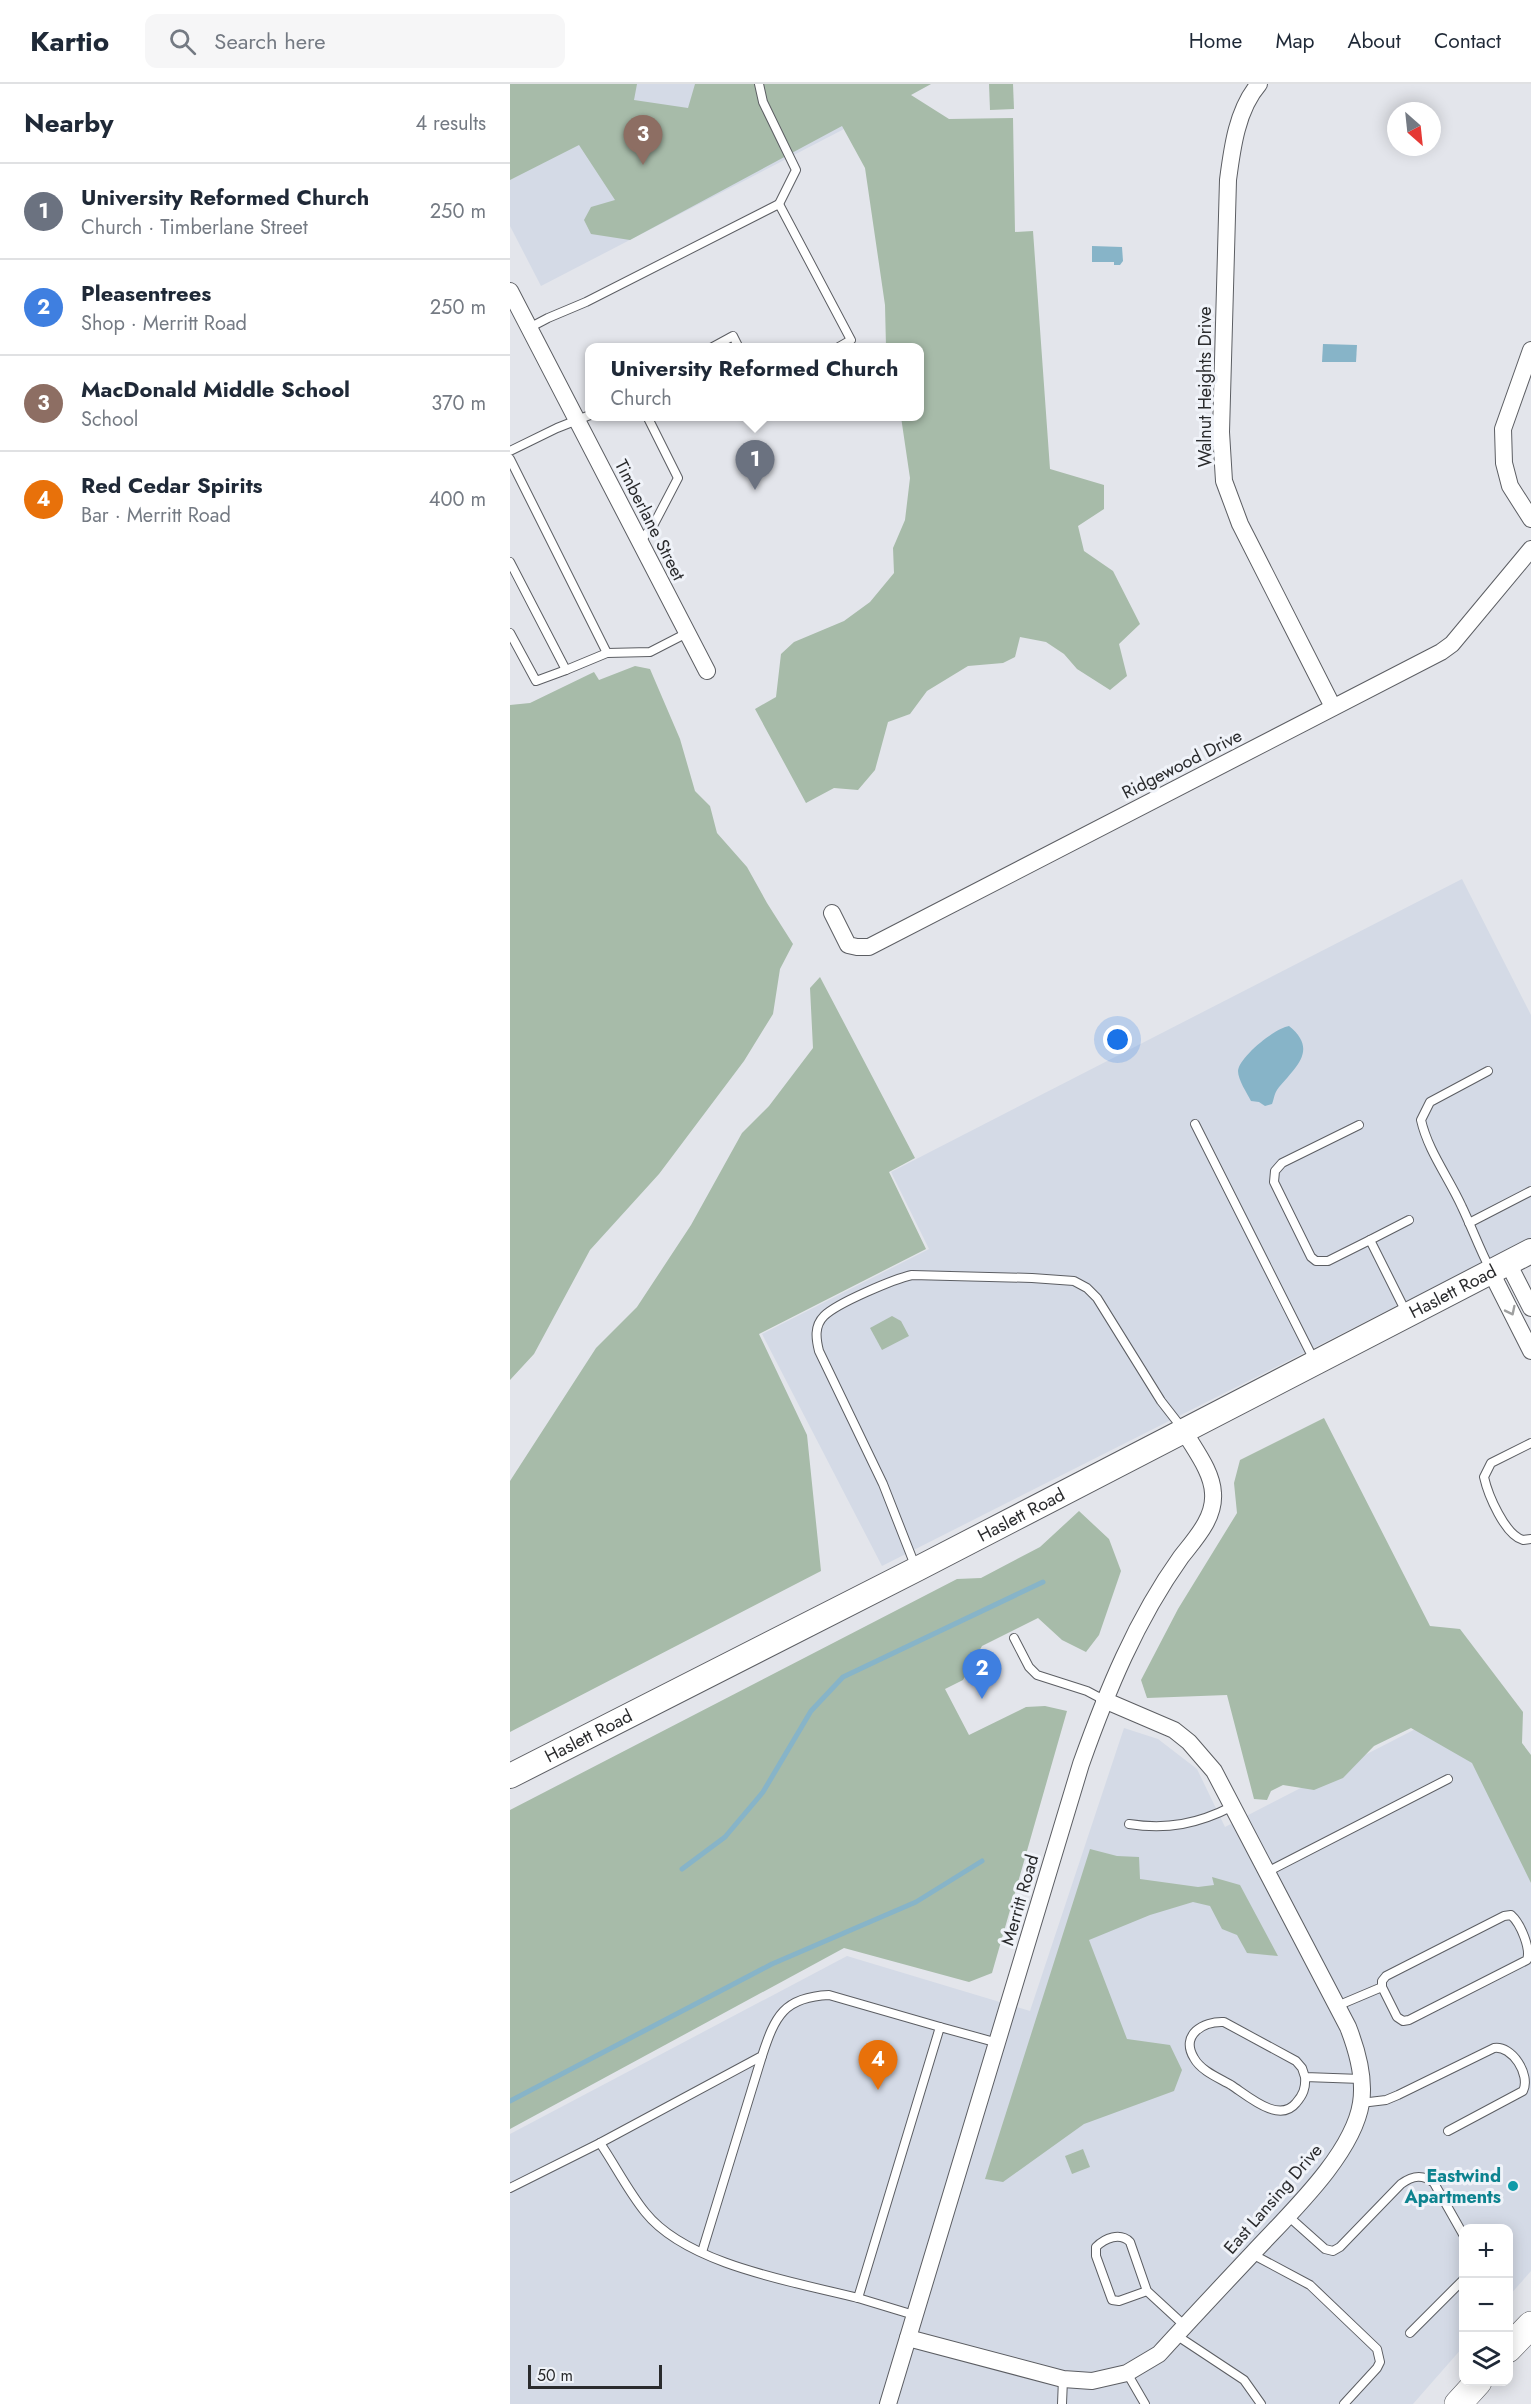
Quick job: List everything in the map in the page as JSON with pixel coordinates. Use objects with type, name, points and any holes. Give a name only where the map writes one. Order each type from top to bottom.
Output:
[{"type":"main road","name":"Haslett Road","points":[[510,1776],[917,1569],[1531,1251]]},
{"type":"main road","points":[[1513,2345],[1531,2325]]},
{"type":"main road","points":[[1458,2404],[1474,2386]]},
{"type":"street","name":"Walnut Heights Drive","points":[[1259,84],[1237,127],[1228,180],[1221,432],[1224,481],[1240,524],[1333,707]]},
{"type":"street","name":"Timberlane Street","points":[[511,296],[583,417],[640,542],[706,671]]},
{"type":"street","points":[[1531,350],[1503,429],[1504,463],[1510,486],[1531,519]]},
{"type":"street","name":"Ridgewood Drive","points":[[832,914],[848,945],[857,948],[869,947],[1441,652],[1452,644],[1531,549]]},
{"type":"street","points":[[1499,1268],[1531,1308]]},
{"type":"street","points":[[1499,1268],[1531,1351]]},
{"type":"street","name":"Merritt Road","points":[[888,2404],[1081,1764],[1104,1700],[1150,1605],[1200,1533],[1211,1510],[1213,1492],[1208,1473],[1184,1431]]},
{"type":"street","name":"East Lansing Drive","points":[[908,2338],[1063,2379],[1092,2381],[1127,2373],[1159,2354],[1288,2216],[1333,2162],[1352,2132],[1361,2103],[1361,2079],[1354,2043],[1337,2006],[1214,1771],[1190,1742],[1174,1730],[1104,1700]]},
{"type":"lane","points":[[529,328],[586,303],[779,204],[796,170],[763,102],[759,84]]},
{"type":"lane","points":[[779,204],[851,340],[846,343]]},
{"type":"lane","points":[[720,343],[733,336],[736,343]]},
{"type":"lane","points":[[510,451],[583,417]]},
{"type":"lane","points":[[640,542],[654,524],[678,478],[649,421]]},
{"type":"lane","points":[[510,459],[607,652]]},
{"type":"lane","points":[[510,562],[566,670]]},
{"type":"lane","points":[[510,633],[536,681],[607,652],[650,652],[687,633]]},
{"type":"lane","points":[[1488,1071],[1430,1102],[1421,1120],[1424,1134],[1469,1223],[1499,1268]]},
{"type":"lane","points":[[1195,1124],[1315,1362]]},
{"type":"lane","points":[[1359,1125],[1282,1163],[1275,1171],[1274,1182],[1311,1257],[1316,1261],[1328,1261],[1409,1220]]},
{"type":"lane","points":[[1469,1223],[1531,1191]]},
{"type":"lane","points":[[1370,1240],[1408,1314]]},
{"type":"lane","points":[[917,1569],[883,1484],[819,1351],[815,1338],[818,1326],[824,1317],[834,1310],[896,1278],[912,1275],[1074,1281],[1087,1288],[1097,1298],[1161,1401],[1184,1431]]},
{"type":"lane","points":[[1531,1443],[1491,1463],[1484,1478],[1486,1487],[1509,1533],[1523,1540],[1531,1539]]},
{"type":"lane","points":[[1014,1638],[1029,1666],[1037,1675],[1087,1691],[1104,1700]]},
{"type":"lane","points":[[1267,1872],[1448,1779]]},
{"type":"lane","points":[[1129,1824],[1154,1828],[1178,1826],[1211,1817],[1233,1806]]},
{"type":"lane","points":[[1511,1915],[1516,1919],[1531,1949],[1531,1955],[1527,1960],[1409,2020],[1403,2021],[1397,2017],[1382,1987],[1382,1981],[1386,1976],[1504,1916],[1511,1915]]},
{"type":"lane","points":[[1337,2006],[1382,1987]]},
{"type":"lane","points":[[702,2252],[770,2030],[779,2013],[794,2002],[811,1996],[829,1995],[998,2043]]},
{"type":"lane","points":[[1211,2021],[1224,2022],[1296,2061],[1305,2077],[1306,2086],[1292,2107],[1284,2110],[1270,2109],[1199,2066],[1191,2051],[1190,2043],[1198,2027],[1211,2021]]},
{"type":"lane","points":[[858,2298],[940,2027]]},
{"type":"lane","points":[[1361,2103],[1386,2100],[1494,2048],[1507,2049],[1512,2053],[1525,2077],[1526,2085],[1523,2091],[1448,2131]]},
{"type":"lane","points":[[510,2188],[600,2143],[762,2056]]},
{"type":"lane","points":[[1305,2077],[1361,2079]]},
{"type":"lane","points":[[600,2143],[645,2213],[660,2227],[720,2262],[914,2315]]},
{"type":"lane","points":[[1288,2216],[1325,2249],[1333,2251],[1340,2247],[1401,2184],[1408,2178],[1418,2176],[1434,2183],[1459,2227]]},
{"type":"lane","points":[[1147,2291],[1119,2301],[1112,2300],[1096,2256],[1096,2247],[1102,2241],[1118,2236],[1125,2237],[1130,2242],[1147,2291],[1181,2330],[1244,2380],[1261,2404]]},
{"type":"lane","points":[[1252,2254],[1310,2285],[1377,2349],[1380,2354],[1377,2368],[1344,2404]]},
{"type":"lane","points":[[1410,2333],[1459,2283]]},
{"type":"lane","points":[[1127,2373],[1145,2404]]},
{"type":"lane","points":[[1062,2404],[1063,2379]]},
{"type":"shaded area","points":[[510,84],[931,84],[541,286],[510,226]]},
{"type":"shaded area","points":[[1462,879],[1531,1015],[1531,1238],[882,1566],[762,1334],[929,1249],[891,1172]]},
{"type":"shaded area","points":[[1466,1703],[1531,1832],[1531,2271],[1513,2291],[1513,2224],[1459,2224],[1459,2352],[1413,2404],[510,2404],[510,2134],[847,1956],[1030,2011],[1124,1728],[1158,1739],[1197,1769],[1225,1827]]},
{"type":"green space","points":[[510,84],[637,84],[634,100],[688,108],[695,84],[931,84],[911,95],[949,119],[1013,118],[1015,232],[1033,231],[1050,469],[1104,485],[1104,509],[1078,526],[1084,551],[1113,571],[1140,624],[1119,644],[1127,676],[1110,690],[1077,669],[1064,654],[1046,642],[1020,637],[1015,657],[1003,663],[968,666],[927,691],[910,714],[888,722],[875,770],[858,790],[834,788],[806,803],[755,709],[776,697],[781,654],[794,642],[844,621],[870,602],[894,573],[893,548],[905,520],[910,478],[902,421],[924,421],[924,343],[886,343],[885,305],[865,168],[842,126],[630,240],[591,234],[584,220],[591,207],[615,200],[579,145],[510,180]]},
{"type":"green space","points":[[989,84],[1013,84],[1014,109],[990,110]]},
{"type":"green space","points":[[635,666],[650,669],[680,739],[695,791],[710,806],[717,833],[747,867],[793,944],[780,969],[773,1014],[744,1061],[659,1174],[590,1250],[534,1354],[510,1380],[510,705],[530,703],[594,672],[599,680]]},
{"type":"green space","points":[[820,977],[915,1158],[889,1172],[926,1249],[759,1334],[807,1435],[821,1571],[510,1732],[510,1481],[596,1348],[637,1307],[691,1225],[742,1133],[769,1106],[813,1048],[810,988]]},
{"type":"green space","points":[[892,1316],[901,1321],[909,1336],[882,1350],[870,1328]]},
{"type":"green space","points":[[1324,1418],[1430,1626],[1460,1629],[1523,1712],[1522,1743],[1531,1755],[1531,1883],[1472,1763],[1411,1728],[1374,1746],[1343,1778],[1314,1790],[1283,1785],[1271,1791],[1267,1800],[1254,1799],[1227,1695],[1147,1698],[1141,1680],[1178,1609],[1237,1513],[1234,1483],[1240,1460]]},
{"type":"green space","points":[[1079,1511],[1109,1539],[1121,1571],[1099,1635],[1086,1652],[1062,1640],[1038,1618],[982,1646],[963,1680],[945,1689],[969,1735],[1026,1707],[1045,1706],[1067,1711],[992,1973],[969,1982],[844,1948],[510,2129],[510,1810],[957,1579],[981,1578],[1040,1547]]},
{"type":"green space","points":[[1090,1849],[1117,1856],[1139,1857],[1140,1879],[1198,1887],[1214,1885],[1212,1877],[1240,1885],[1278,1956],[1247,1953],[1237,1935],[1222,1929],[1210,1906],[1193,1902],[1150,1915],[1089,1940],[1127,2039],[1170,2045],[1182,2070],[1174,2091],[1084,2124],[1003,2182],[985,2179]]},
{"type":"green space","points":[[1083,2149],[1090,2167],[1072,2174],[1065,2156]]},
{"type":"water","points":[[1092,246],[1122,247],[1123,261],[1120,265],[1114,265],[1114,262],[1092,262]]},
{"type":"water","points":[[1323,344],[1357,345],[1356,362],[1322,362]]},
{"type":"water","points":[[1289,1026],[1298,1035],[1302,1044],[1301,1060],[1277,1090],[1272,1104],[1265,1106],[1251,1101],[1239,1078],[1240,1065],[1259,1044],[1275,1032]]},
{"type":"waterway","points":[[682,1869],[725,1837],[763,1792],[811,1711],[843,1677],[1043,1582]]},
{"type":"waterway","points":[[510,2101],[772,1964],[916,1902],[982,1861]]},
{"type":"place","name":"MacDonald Middle School","points":[[643,165]]},
{"type":"place","name":"University Reformed Church","points":[[755,490]]},
{"type":"place","name":"Pleasentrees","points":[[982,1699]]},
{"type":"place","name":"Red Cedar Spirits","points":[[878,2090]]},
{"type":"place","name":"Eastwind Apartments","points":[[1513,2186]]}]
